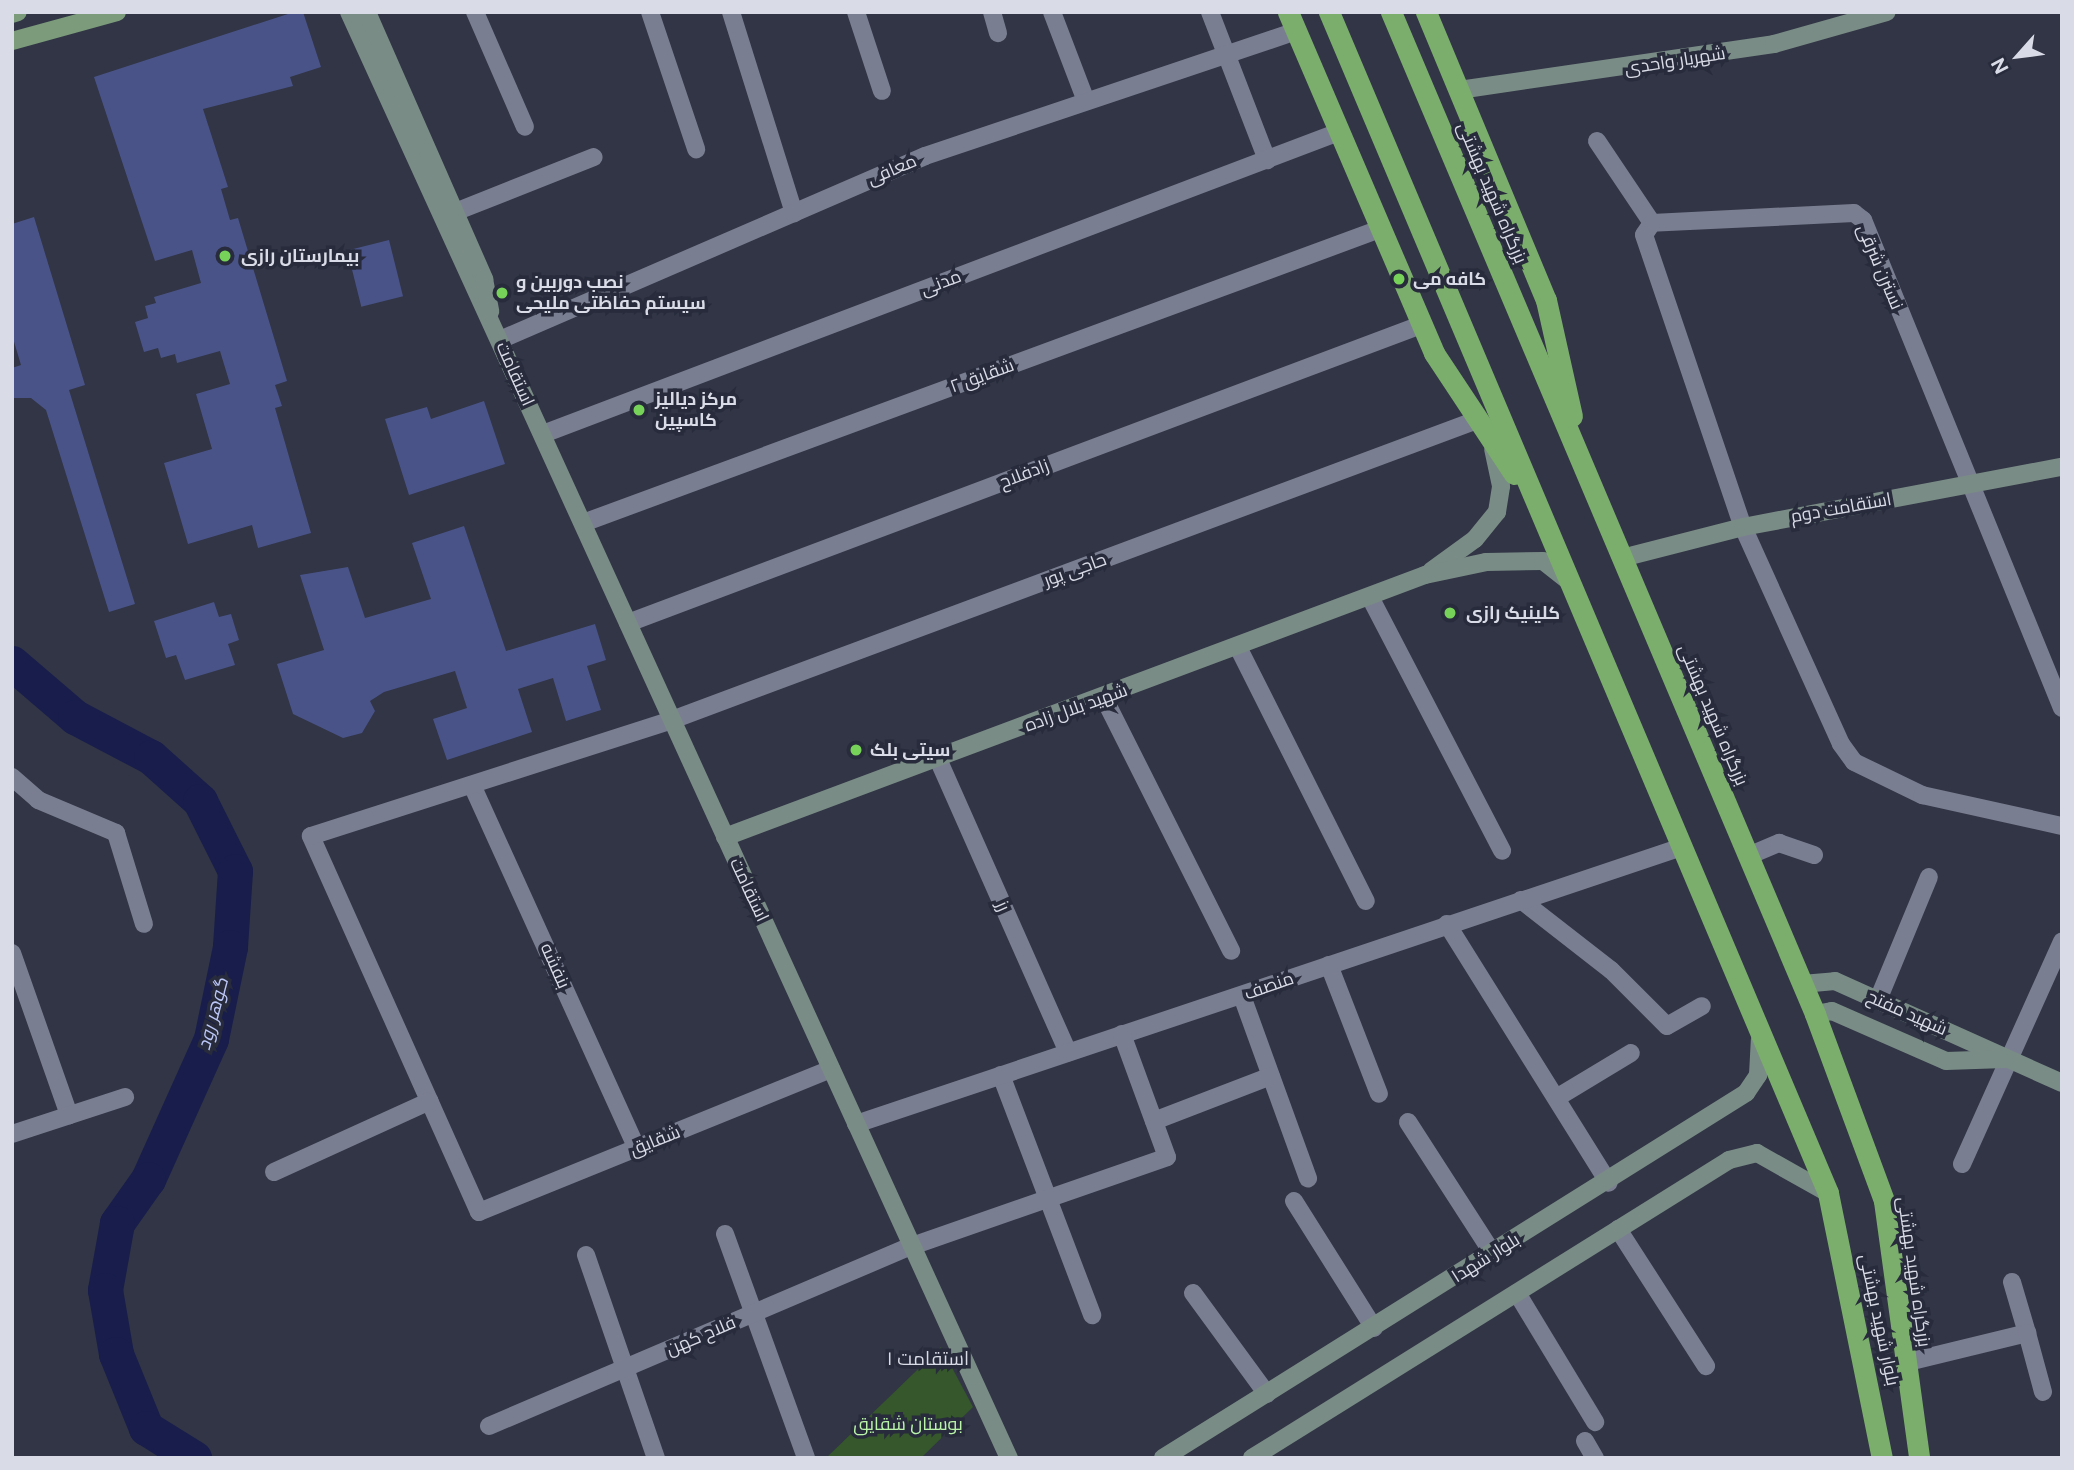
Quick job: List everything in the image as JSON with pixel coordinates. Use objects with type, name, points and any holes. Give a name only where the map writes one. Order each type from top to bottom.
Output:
[{"type":"highway","points":[[1329,12],[1828,1193]]},
{"type":"highway","name":"بزرگراه شهید بهشتی","points":[[1391,12],[1815,1014],[1884,1201],[1919,1458]]},
{"type":"highway","points":[[1426,12],[1552,316],[1579,456]]},
{"type":"highway","points":[[1292,22],[1421,325],[1477,420],[1540,512]]},
{"type":"highway","name":"بلوار شهید بهشتی","points":[[1828,1193],[1882,1458]]},
{"type":"main road","points":[[12,14],[18,12]]},
{"type":"main road","points":[[12,41],[117,12]]},
{"type":"main road","name":"استقامت","points":[[349,12],[1009,1458]]},
{"type":"main road","name":"استقامت","points":[[367,12],[484,279],[492,322]]},
{"type":"main road","name":"شهریار واحدی","points":[[1458,90],[1774,44],[1887,12]]},
{"type":"main road","name":"شهید بلال زاده","points":[[1425,575],[1475,539],[1497,512],[1497,460],[1477,420]]},
{"type":"main road","name":"استقامت دوم","points":[[1622,558],[1743,527],[2062,467]]},
{"type":"main road","name":"شهید بلال زاده","points":[[725,837],[1239,649],[1425,575],[1486,562],[1543,561],[1572,587]]},
{"type":"main road","name":"شهید مفتح","points":[[1802,984],[1835,981],[2062,1083]]},
{"type":"main road","name":"شهید مفتح","points":[[1815,1014],[1832,1011],[1946,1061],[2009,1059]]},
{"type":"main road","name":"بلوار شهدا","points":[[1163,1458],[1609,1182],[1746,1093],[1761,1063],[1757,1026]]},
{"type":"main road","points":[[1252,1458],[1729,1160],[1757,1153],[1828,1193]]},
{"type":"street","points":[[475,12],[525,127]]},
{"type":"street","points":[[649,12],[696,149]]},
{"type":"street","points":[[731,12],[794,213]]},
{"type":"street","points":[[856,12],[882,91]]},
{"type":"street","points":[[992,12],[998,33]]},
{"type":"street","points":[[1052,12],[1086,102]]},
{"type":"street","points":[[1210,12],[1267,160]]},
{"type":"street","name":"معافی","points":[[500,340],[925,156],[1226,54],[1292,22]]},
{"type":"street","name":"مدنی","points":[[543,434],[1339,132]]},
{"type":"street","points":[[1597,141],[1648,229],[1743,527],[1841,744],[1854,762],[1923,795],[2062,826]]},
{"type":"street","points":[[455,212],[594,157]]},
{"type":"street","name":"نسترن شرقی","points":[[1648,229],[1854,213],[1968,485]]},
{"type":"street","name":"شقایق ۲","points":[[583,523],[1381,229]]},
{"type":"street","name":"زادفلاح","points":[[628,622],[1421,325]]},
{"type":"street","name":"حاجی پور","points":[[672,720],[1477,420]]},
{"type":"street","points":[[1968,485],[2062,708]]},
{"type":"street","points":[[1370,597],[1502,851]]},
{"type":"street","points":[[1239,649],[1366,901]]},
{"type":"street","points":[[1104,698],[1231,951]]},
{"type":"street","points":[[274,1172],[430,1101],[311,836],[672,720]]},
{"type":"street","name":"رز","points":[[938,759],[1068,1052]]},
{"type":"street","points":[[12,777],[38,800],[116,833],[144,924]]},
{"type":"street","name":"بنفشه","points":[[472,785],[637,1148]]},
{"type":"street","points":[[1748,856],[1779,843],[1814,855]]},
{"type":"street","name":"منصف","points":[[856,1124],[1682,847]]},
{"type":"street","points":[[1878,1000],[1929,877]]},
{"type":"street","points":[[1521,900],[1611,970],[1667,1026],[1702,1006]]},
{"type":"street","points":[[1447,924],[1609,1182]]},
{"type":"street","points":[[1962,1164],[2062,941]]},
{"type":"street","points":[[12,953],[69,1115]]},
{"type":"street","points":[[1329,965],[1379,1094]]},
{"type":"street","points":[[1242,996],[1307,1178]]},
{"type":"street","points":[[1122,1034],[1154,1121],[1271,1076]]},
{"type":"street","points":[[1558,1097],[1631,1053]]},
{"type":"street","name":"شقایق","points":[[430,1101],[479,1212],[831,1069]]},
{"type":"street","points":[[1001,1075],[1092,1315]]},
{"type":"street","points":[[12,1133],[125,1097]]},
{"type":"street","name":"فلاح کهن","points":[[489,1426],[912,1246],[1167,1157],[1154,1121]]},
{"type":"street","points":[[1408,1122],[1493,1254]]},
{"type":"street","points":[[1294,1201],[1374,1328]]},
{"type":"street","points":[[1618,1229],[1706,1366]]},
{"type":"street","points":[[725,1234],[806,1458]]},
{"type":"street","points":[[586,1255],[623,1370],[656,1458]]},
{"type":"street","points":[[2012,1282],[2043,1392]]},
{"type":"street","points":[[1193,1293],[1267,1394]]},
{"type":"street","points":[[1517,1293],[1595,1422]]},
{"type":"street","points":[[1904,1363],[2027,1333]]},
{"type":"street","points":[[1585,1441],[1595,1458]]},
{"type":"green space","name":"بوستان شقایق","points":[[941,1347],[973,1407],[921,1458],[826,1458]]},
{"type":"building","points":[[294,12],[303,12],[321,67],[290,77],[293,86],[203,109],[228,187],[221,189],[230,220],[238,218],[287,381],[275,385],[282,406],[275,408],[311,533],[258,548],[252,525],[188,544],[164,463],[212,449],[196,394],[230,384],[220,351],[177,363],[175,354],[161,358],[158,348],[144,352],[135,322],[148,318],[145,306],[156,303],[154,297],[201,283],[192,250],[155,261],[94,77]]},
{"type":"building","points":[[34,217],[85,385],[69,390],[135,604],[109,612],[46,410],[31,398],[12,398],[12,368],[21,365],[12,335],[12,224]]},
{"type":"building","points":[[389,240],[403,296],[361,307],[347,250]]},
{"type":"building","points":[[484,401],[505,464],[409,495],[385,419],[427,407],[431,419]]},
{"type":"building","points":[[464,526],[506,651],[595,624],[606,660],[587,666],[601,710],[566,721],[553,678],[518,689],[532,732],[447,760],[433,719],[467,708],[455,671],[384,692],[370,701],[375,711],[362,733],[343,738],[293,714],[277,664],[324,650],[300,575],[348,567],[365,618],[431,599],[412,543]]},
{"type":"building","points":[[214,602],[219,617],[231,614],[239,640],[228,644],[235,665],[185,680],[176,655],[166,658],[154,621]]},
{"type":"waterway","name":"گوهر رود","points":[[12,663],[75,717],[151,757],[200,801],[235,871],[230,947],[211,1039],[148,1179],[117,1223],[105,1290],[116,1354],[146,1428],[194,1458]]},
{"type":"place","name":"بیمارستان رازی","points":[[225,256]]},
{"type":"place","name":"کافه می","points":[[1399,279]]},
{"type":"place","name":"نصب دوربین و سیستم حفاظتی ملیحی","points":[[502,293]]},
{"type":"place","name":"مرکز دیالیز کاسپین","points":[[639,410]]},
{"type":"place","name":"کلینیک رازی","points":[[1450,613]]},
{"type":"place","name":"سیتی بلک","points":[[856,750]]},
{"type":"district","name":"استقامت ۱","points":[[928,1359]]}]
